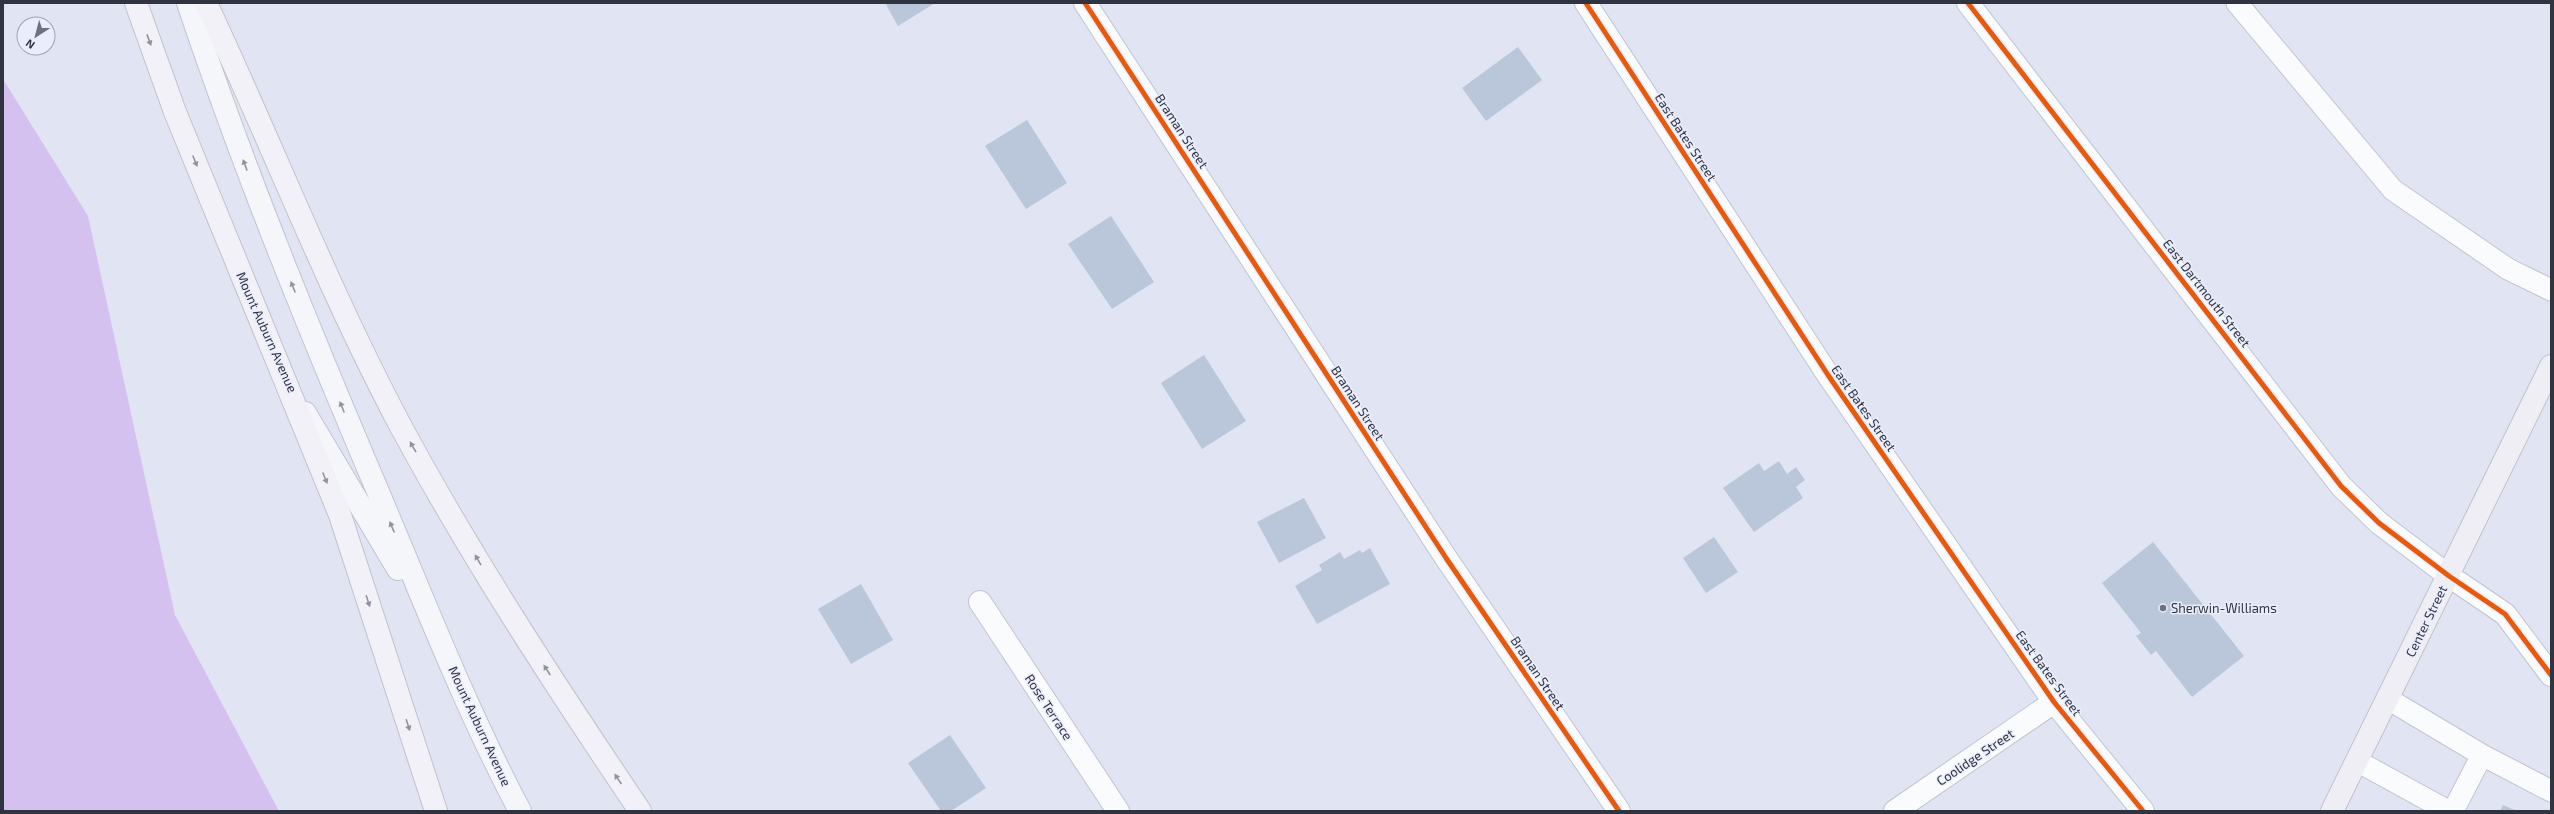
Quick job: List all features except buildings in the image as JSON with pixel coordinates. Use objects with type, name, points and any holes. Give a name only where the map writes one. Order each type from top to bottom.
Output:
[{"type":"highway","name":"Center Street","points":[[2332,811],[2449,576],[2551,366]]},
{"type":"main road","name":"Mount Auburn Avenue","points":[[136,3],[175,112],[284,377],[440,640]]},
{"type":"main road","name":"Mount Auburn Avenue","points":[[188,3],[263,214],[440,640],[495,763],[520,811]]},
{"type":"main road","points":[[206,3],[317,254],[399,422],[497,592],[640,811]]},
{"type":"main road","points":[[284,377],[340,514],[436,811]]},
{"type":"street","name":"Braman Street","points":[[1085,3],[1446,558],[1619,811]]},
{"type":"street","name":"East Bates Street","points":[[1586,3],[1828,375],[2054,702],[2143,811]]},
{"type":"street","name":"East Dartmouth Street","points":[[1968,3],[2341,486],[2379,523],[2449,576],[2505,614],[2551,675]]},
{"type":"street","name":"Rose Terrace","points":[[980,602],[1118,811]]},
{"type":"street","name":"Coolidge Street","points":[[1895,811],[2054,702]]},
{"type":"lane","points":[[2237,3],[2393,190],[2508,269],[2551,290]]},
{"type":"lane","points":[[2388,699],[2482,755],[2551,791]]},
{"type":"lane","points":[[2453,811],[2482,755]]},
{"type":"lane","points":[[2356,761],[2448,811]]},
{"type":"shaded area","points":[[3,79],[88,216],[175,615],[279,811],[3,811]]},
{"type":"cycle path","points":[[1085,3],[1446,558],[1619,811]]},
{"type":"cycle path","points":[[1586,3],[1828,375],[2054,702],[2143,811]]},
{"type":"cycle path","points":[[1968,3],[2341,486],[2379,523],[2449,576],[2505,614],[2551,675]]},
{"type":"place","name":"Sherwin-Williams","points":[[2163,608]]}]
